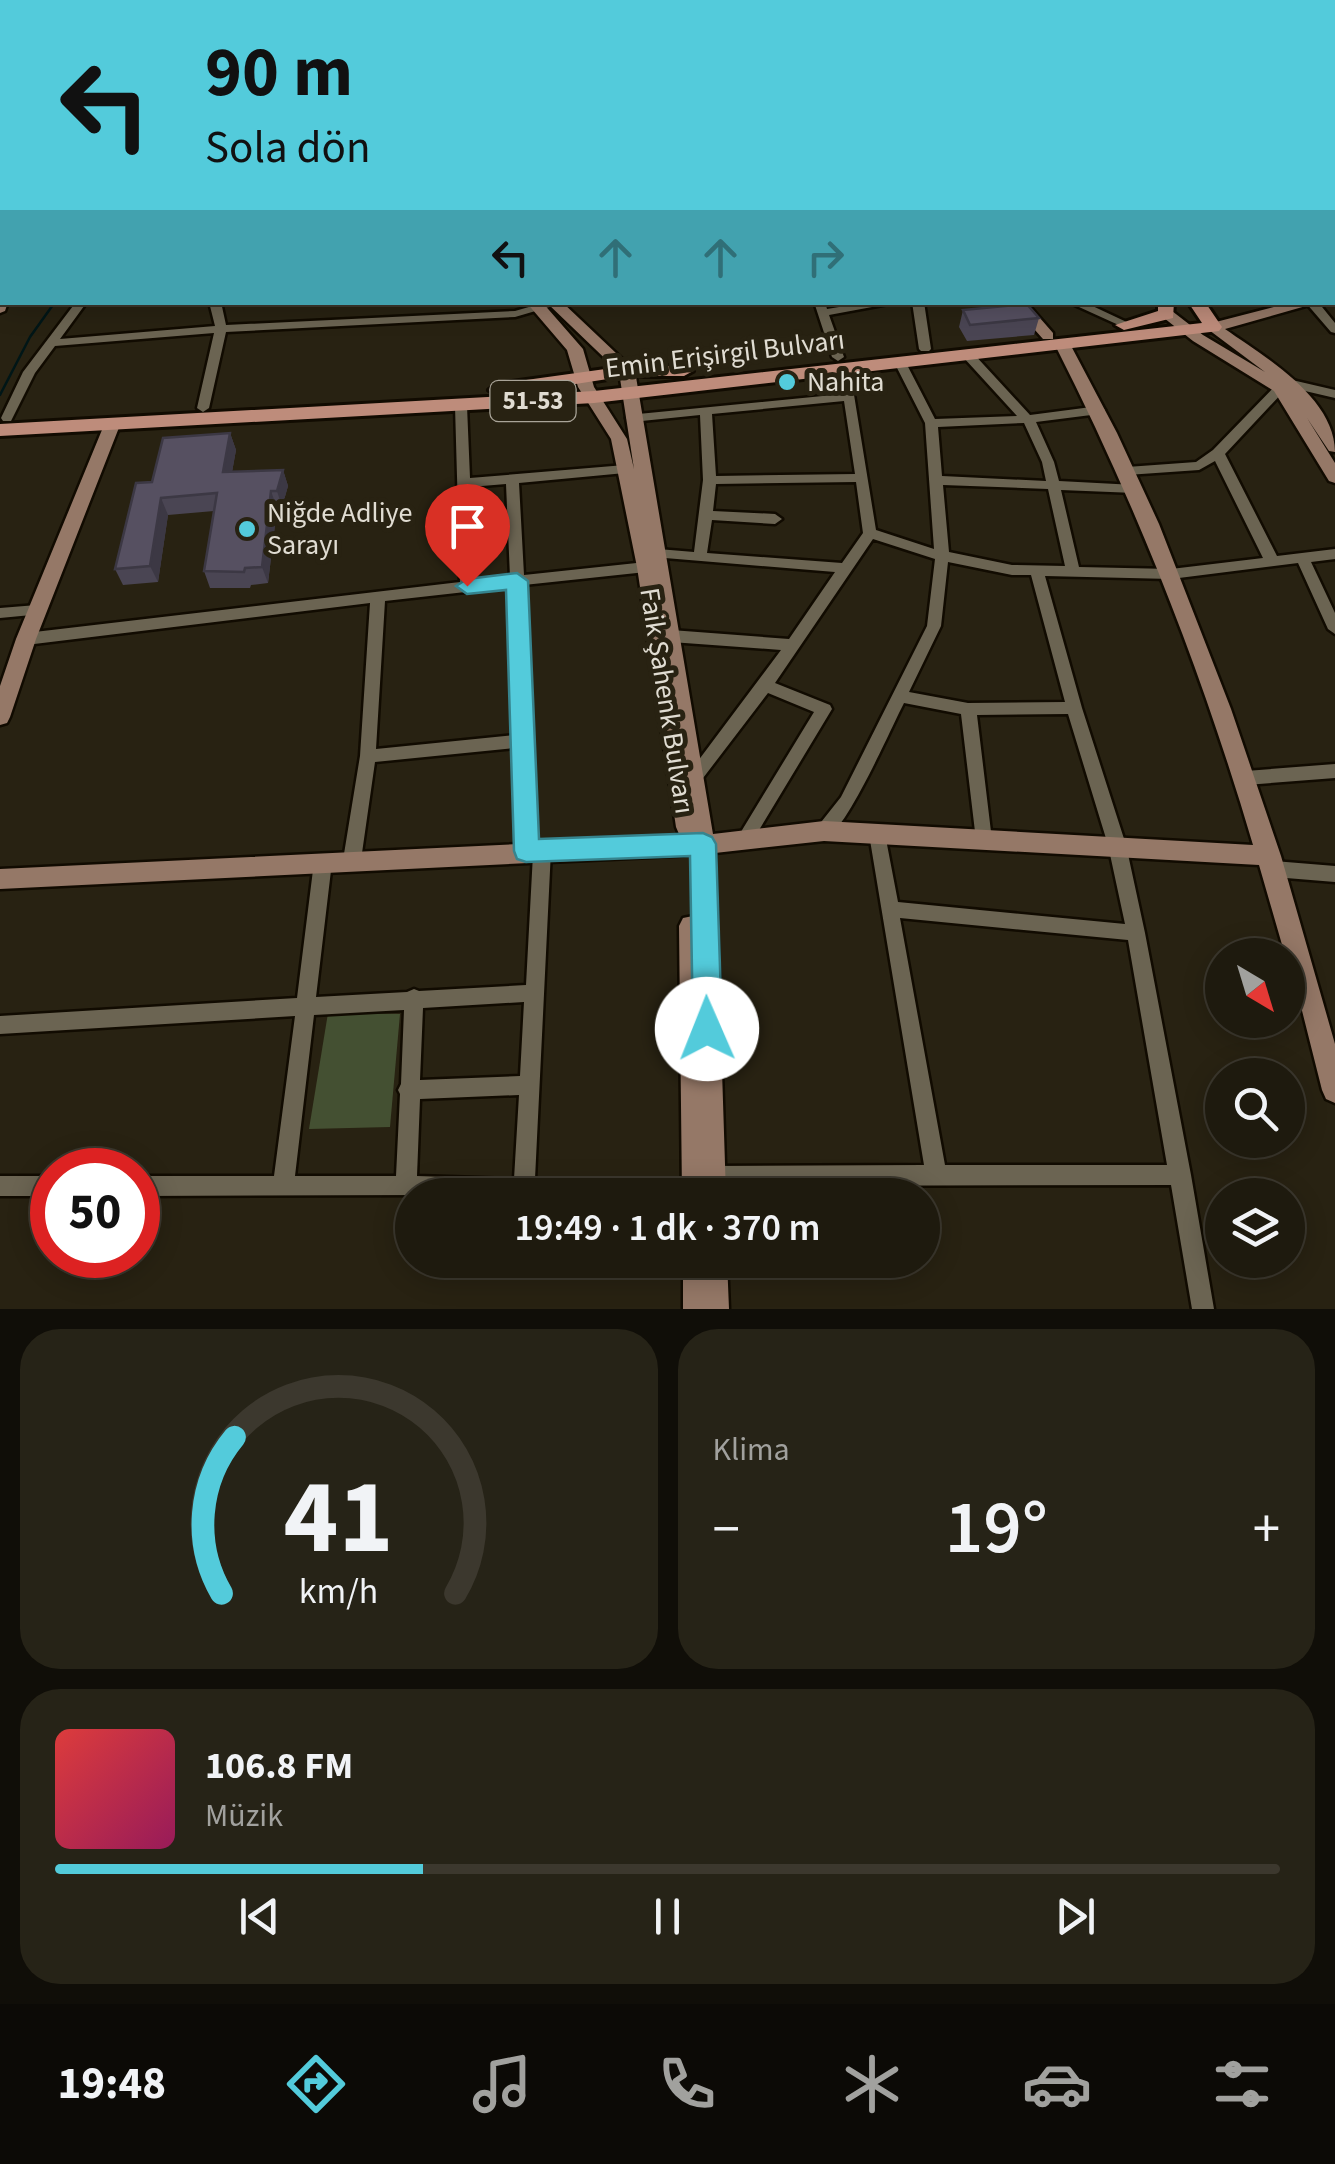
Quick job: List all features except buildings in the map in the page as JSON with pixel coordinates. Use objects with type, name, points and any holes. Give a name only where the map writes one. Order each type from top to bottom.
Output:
[{"type":"main road","points":[[549,305],[628,382]]},
{"type":"main road","name":"Faik Şahenk Bulvarı","points":[[549,305],[575,349],[589,387],[618,439],[671,636],[694,777],[704,1178]]},
{"type":"main road","points":[[1020,305],[1055,340],[1099,410],[1171,574],[1246,778],[1335,1090]]},
{"type":"main road","points":[[1167,308],[1204,314],[1258,315],[1283,306]]},
{"type":"main road","name":"Emin Erişirgil Bulvarı","points":[[841,362],[900,362],[968,355],[1127,325],[1167,308]]},
{"type":"main road","points":[[1167,308],[1187,330],[1286,386],[1335,477]]},
{"type":"main road","name":"Emin Erişirgil Bulvarı","points":[[2,424],[112,425],[462,406],[628,382],[841,362],[925,349],[1187,330],[1204,314]]},
{"type":"main road","points":[[1204,314],[1286,386],[1317,417],[1333,442]]},
{"type":"main road","name":"Faik Şahenk Bulvarı","points":[[628,382],[696,844]]},
{"type":"main road","name":"Emin Erişirgil Bulvarı","points":[[2,424],[203,408],[589,387]]},
{"type":"main road","points":[[0,718],[37,610],[112,425]]},
{"type":"main road","points":[[0,879],[696,844],[824,831],[1117,845],[1272,863]]},
{"type":"main road","points":[[697,1278],[698,1309]]},
{"type":"main road","points":[[713,1278],[714,1309]]},
{"type":"street","points":[[2,424],[48,342],[79,305]]},
{"type":"street","points":[[203,408],[221,329],[216,305]]},
{"type":"street","points":[[380,305],[381,321]]},
{"type":"street","points":[[48,342],[516,314],[545,305]]},
{"type":"street","points":[[694,777],[765,685],[870,533],[850,397],[821,308],[858,305]]},
{"type":"street","points":[[918,305],[925,349]]},
{"type":"street","points":[[1080,305],[1127,325]]},
{"type":"street","points":[[1314,305],[1335,330]]},
{"type":"street","points":[[968,355],[1028,419],[1053,485],[1074,572]]},
{"type":"street","points":[[824,831],[847,802],[934,626],[942,556],[930,423],[900,362]]},
{"type":"street","points":[[936,480],[1053,485],[1131,480],[1199,466],[1218,453],[1286,386],[1335,396],[1317,417]]},
{"type":"street","points":[[632,418],[850,397]]},
{"type":"street","points":[[462,406],[467,586]]},
{"type":"street","points":[[930,423],[1028,419],[1099,410]]},
{"type":"street","points":[[700,558],[710,480],[706,411]]},
{"type":"street","points":[[1218,453],[1272,561]]},
{"type":"street","points":[[464,483],[625,470]]},
{"type":"street","points":[[710,480],[862,478]]},
{"type":"street","points":[[512,479],[522,741],[534,851],[535,993],[524,1178]]},
{"type":"street","points":[[706,515],[775,519]]},
{"type":"street","points":[[870,533],[942,556],[1012,570],[1171,574],[1335,554]]},
{"type":"street","points":[[26,639],[517,581],[652,560],[700,558],[844,568]]},
{"type":"street","points":[[1302,558],[1335,630]]},
{"type":"street","points":[[1037,570],[1074,708],[1117,845],[1203,1309]]},
{"type":"street","points":[[352,860],[368,756],[378,597]]},
{"type":"street","points":[[0,612],[37,610]]},
{"type":"street","points":[[671,636],[792,645]]},
{"type":"street","points":[[744,840],[824,709],[765,685]]},
{"type":"street","points":[[900,696],[968,709],[1074,708]]},
{"type":"street","points":[[968,709],[984,840]]},
{"type":"street","points":[[368,756],[522,741]]},
{"type":"street","points":[[1246,778],[1335,771]]},
{"type":"street","points":[[877,834],[936,1175]]},
{"type":"street","points":[[282,1187],[308,1005],[323,862]]},
{"type":"street","points":[[1272,863],[1335,874]]},
{"type":"street","points":[[890,909],[1136,933]]},
{"type":"street","points":[[0,1025],[535,993]]},
{"type":"street","points":[[406,1178],[414,998]]},
{"type":"street","points":[[408,1090],[530,1086]]},
{"type":"street","points":[[890,1178],[1181,1175]]},
{"type":"street","points":[[0,1186],[30,1186]]},
{"type":"street","points":[[160,1186],[395,1186]]},
{"type":"green space","points":[[328,1013],[400,1014],[390,1127],[309,1129]]},
{"type":"waterway","points":[[0,395],[30,337],[53,305]]},
{"type":"place","name":"Nahita","points":[[787,382]]},
{"type":"place","name":"Niğde Adliye Sarayı","points":[[247,529]]},
{"type":"route","points":[[467,586],[517,581],[526,851],[703,844],[707,1029]]}]
